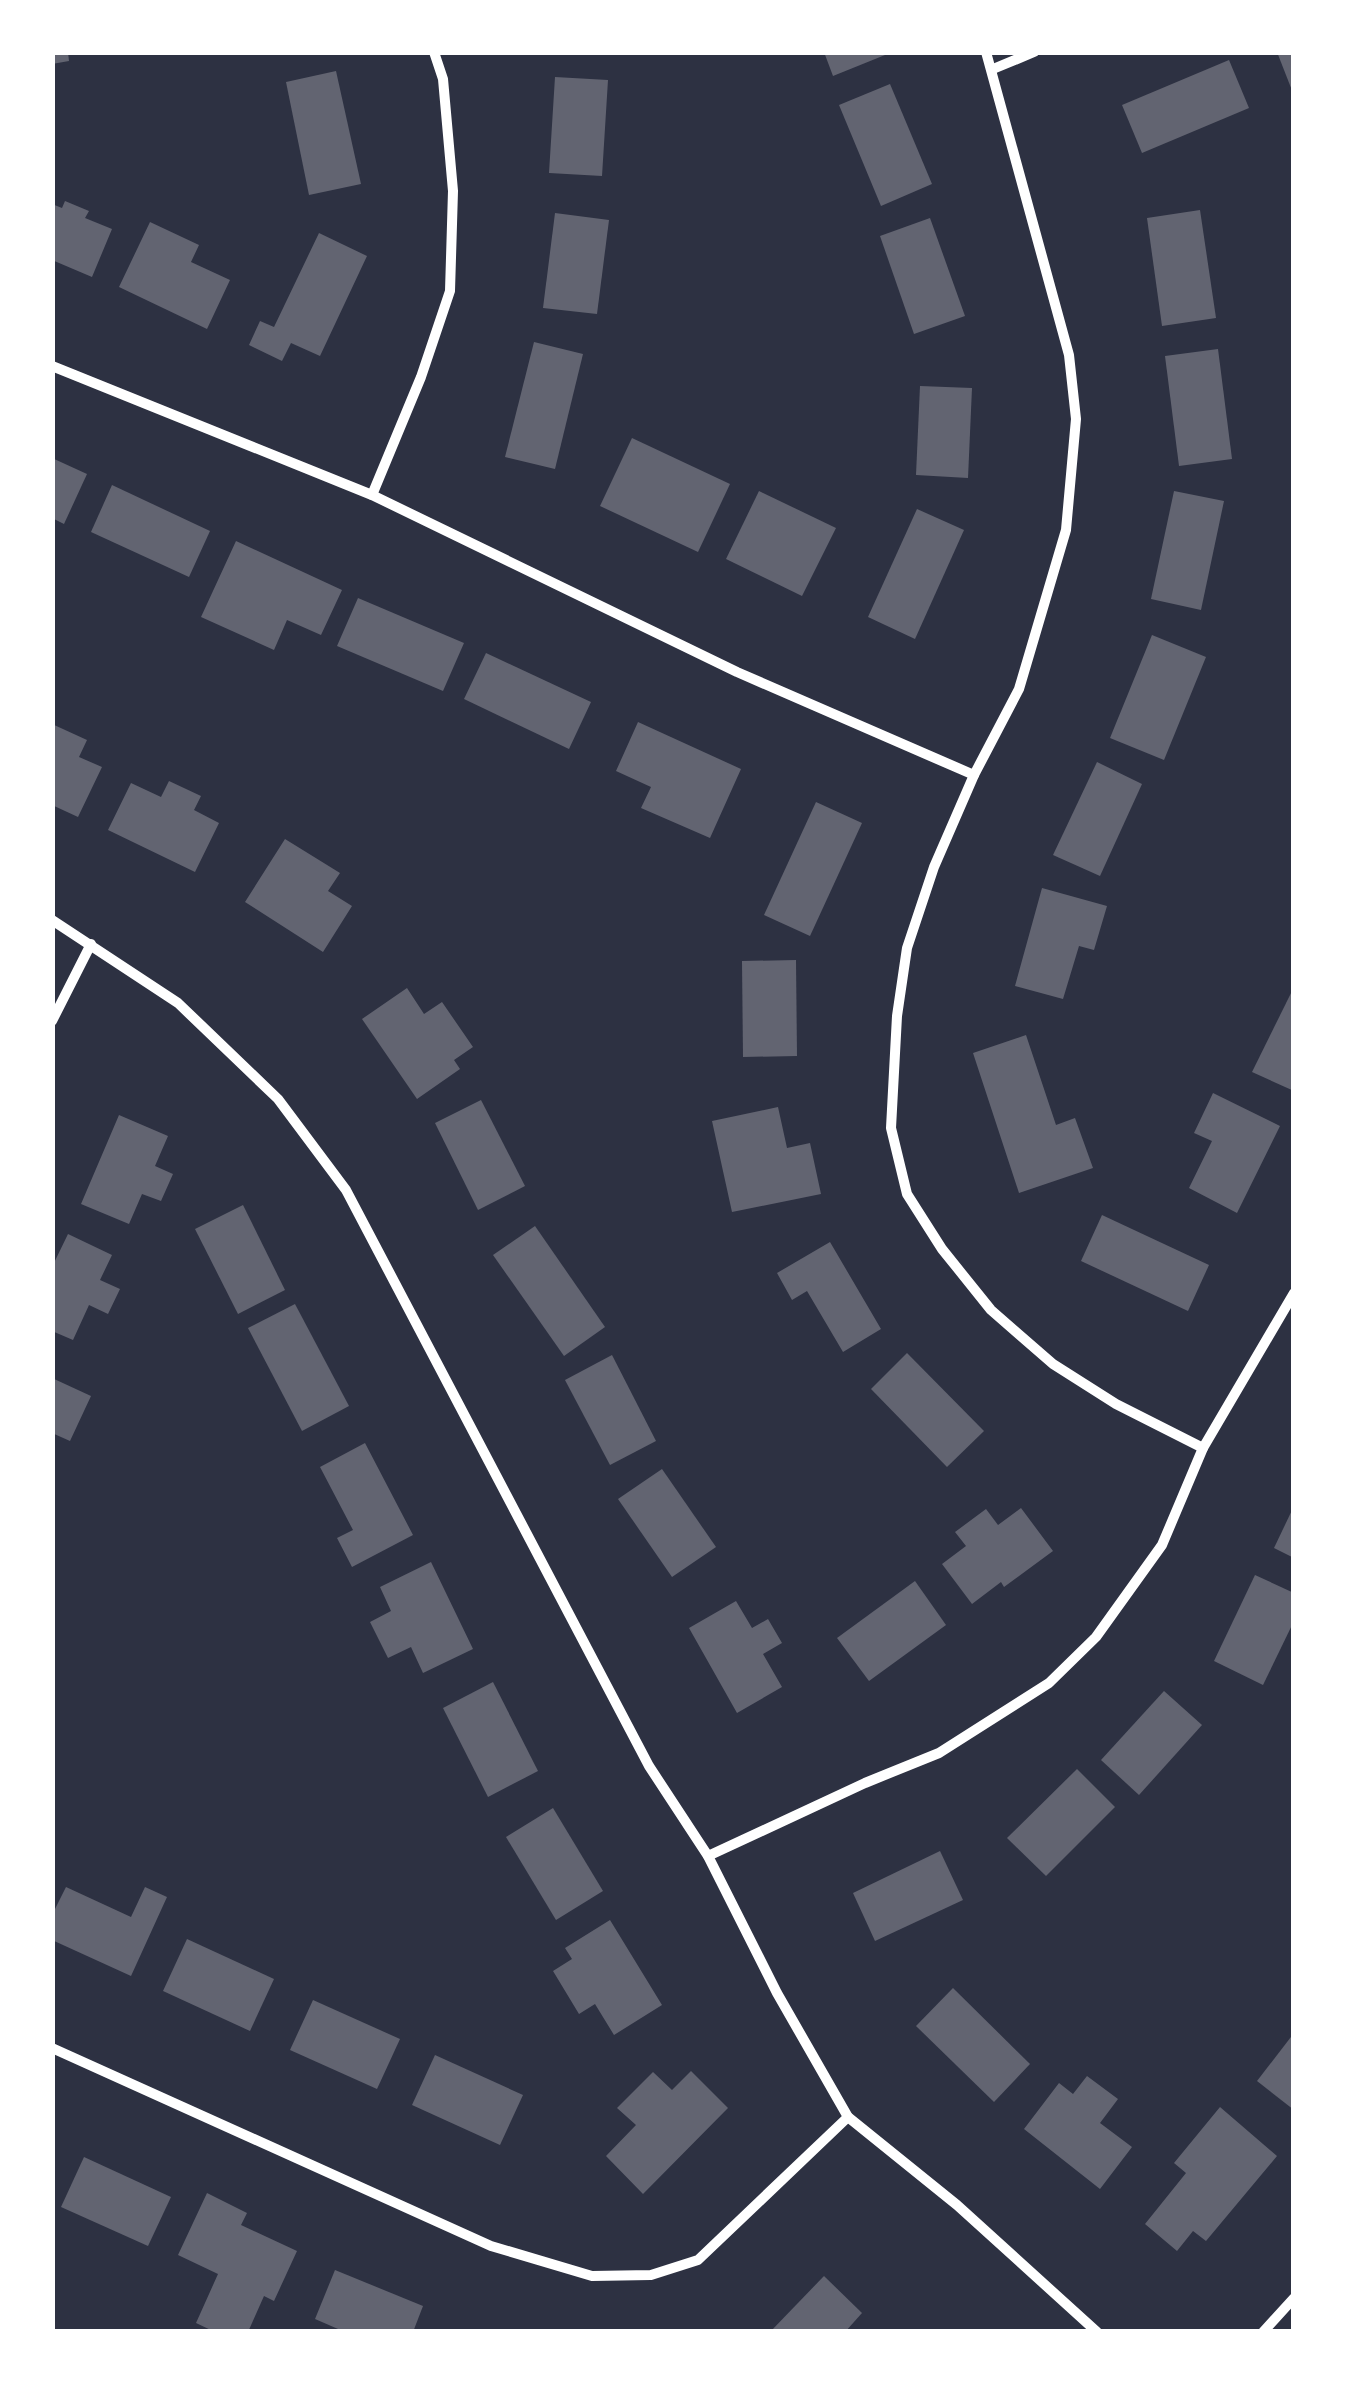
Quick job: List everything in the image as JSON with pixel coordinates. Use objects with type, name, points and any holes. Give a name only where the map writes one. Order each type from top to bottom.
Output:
[{"type":"street","points":[[372,495],[450,291],[453,191],[442,80],[434,52]]},
{"type":"street","points":[[986,52],[1069,355],[1076,420],[1066,530],[1018,689],[974,775],[934,867],[904,965],[891,1128],[908,1194],[942,1249],[991,1310],[1053,1364],[1116,1404],[1203,1448]]},
{"type":"street","points":[[993,69],[1034,52]]},
{"type":"street","points":[[52,366],[372,495],[737,672],[974,775]]},
{"type":"street","points":[[52,920],[178,1003],[278,1099],[346,1190],[649,1766],[708,1856],[776,1993],[848,2117],[958,2205],[1097,2332]]},
{"type":"street","points":[[52,1021],[91,944]]},
{"type":"street","points":[[708,1856],[865,1783],[938,1754],[1049,1683],[1096,1637],[1162,1545],[1203,1448],[1294,1293]]},
{"type":"street","points":[[52,2048],[490,2246],[592,2276],[651,2275],[698,2260],[848,2117]]},
{"type":"street","points":[[1263,2332],[1294,2298]]},
{"type":"building","points":[[52,52],[68,52],[69,61],[52,64]]},
{"type":"building","points":[[824,52],[890,52],[890,53],[833,76]]},
{"type":"building","points":[[1277,52],[1294,52],[1294,93],[1293,93]]},
{"type":"building","points":[[1229,60],[1249,108],[1142,153],[1122,105]]},
{"type":"building","points":[[336,71],[361,184],[309,195],[286,82]]},
{"type":"building","points":[[555,77],[608,80],[602,176],[549,173]]},
{"type":"building","points":[[890,84],[932,184],[881,206],[839,105]]},
{"type":"building","points":[[65,201],[89,211],[85,218],[112,229],[92,277],[52,260],[52,204],[62,208]]},
{"type":"building","points":[[1200,210],[1216,318],[1162,326],[1147,218]]},
{"type":"building","points":[[555,213],[609,220],[597,314],[543,308]]},
{"type":"building","points":[[930,218],[965,316],[914,334],[880,236]]},
{"type":"building","points":[[150,222],[199,245],[191,262],[230,280],[207,329],[119,287]]},
{"type":"building","points":[[319,233],[367,256],[320,356],[291,343],[282,361],[249,345],[260,321],[274,327]]},
{"type":"building","points":[[534,342],[583,354],[555,469],[505,457]]},
{"type":"building","points":[[1218,349],[1232,459],[1179,466],[1165,356]]},
{"type":"building","points":[[920,386],[972,388],[968,478],[916,475]]},
{"type":"building","points":[[632,438],[730,484],[698,552],[600,506]]},
{"type":"building","points":[[52,458],[87,474],[64,524],[52,518]]},
{"type":"building","points":[[112,485],[210,531],[189,577],[91,532]]},
{"type":"building","points":[[759,491],[836,528],[802,596],[726,559]]},
{"type":"building","points":[[1174,491],[1224,501],[1201,610],[1151,599]]},
{"type":"building","points":[[917,509],[964,530],[915,639],[868,617]]},
{"type":"building","points":[[236,541],[342,590],[321,635],[287,620],[274,650],[201,617]]},
{"type":"building","points":[[358,598],[464,643],[443,691],[337,646]]},
{"type":"building","points":[[1152,635],[1206,657],[1164,760],[1110,738]]},
{"type":"building","points":[[486,653],[591,702],[569,749],[464,699]]},
{"type":"building","points":[[638,722],[741,769],[710,838],[641,808],[651,787],[616,771]]},
{"type":"building","points":[[52,724],[87,740],[79,757],[102,767],[78,817],[52,805]]},
{"type":"building","points":[[1097,762],[1142,784],[1100,876],[1053,855]]},
{"type":"building","points":[[169,781],[201,796],[194,810],[219,823],[195,872],[108,830],[131,783],[161,797]]},
{"type":"building","points":[[816,802],[862,823],[810,936],[764,915]]},
{"type":"building","points":[[285,839],[340,873],[328,891],[352,906],[323,952],[245,902]]},
{"type":"building","points":[[1042,888],[1107,906],[1094,950],[1079,946],[1063,999],[1015,986]]},
{"type":"building","points":[[796,960],[797,1056],[743,1057],[742,961]]},
{"type":"building","points":[[1294,987],[1294,1091],[1252,1072]]},
{"type":"building","points":[[407,988],[424,1014],[442,1002],[473,1047],[454,1060],[460,1069],[417,1099],[362,1019]]},
{"type":"building","points":[[1026,1035],[1056,1125],[1075,1118],[1093,1168],[1019,1193],[973,1053]]},
{"type":"building","points":[[1213,1093],[1280,1126],[1237,1213],[1189,1188],[1212,1141],[1194,1133]]},
{"type":"building","points":[[481,1100],[525,1186],[478,1210],[435,1123]]},
{"type":"building","points":[[778,1107],[787,1148],[810,1143],[821,1194],[732,1212],[712,1121]]},
{"type":"building","points":[[119,1115],[168,1136],[155,1166],[173,1174],[161,1201],[142,1194],[129,1224],[81,1204]]},
{"type":"building","points":[[243,1205],[285,1290],[238,1314],[195,1229]]},
{"type":"building","points":[[1102,1215],[1209,1265],[1188,1311],[1081,1261]]},
{"type":"building","points":[[535,1226],[605,1327],[564,1356],[493,1255]]},
{"type":"building","points":[[68,1234],[112,1255],[100,1280],[120,1289],[108,1314],[89,1305],[73,1340],[52,1331],[52,1267]]},
{"type":"building","points":[[830,1242],[881,1329],[843,1352],[807,1291],[792,1300],[777,1273]]},
{"type":"building","points":[[295,1304],[349,1406],[302,1431],[248,1328]]},
{"type":"building","points":[[907,1353],[984,1431],[947,1467],[871,1389]]},
{"type":"building","points":[[612,1355],[656,1441],[610,1465],[565,1380]]},
{"type":"building","points":[[52,1378],[91,1396],[70,1441],[52,1433]]},
{"type":"building","points":[[365,1443],[413,1535],[352,1567],[337,1538],[353,1530],[320,1467]]},
{"type":"building","points":[[662,1469],[716,1547],[672,1577],[618,1499]]},
{"type":"building","points":[[1294,1506],[1294,1558],[1274,1548]]},
{"type":"building","points":[[1021,1508],[1053,1551],[1004,1587],[1001,1582],[972,1604],[942,1564],[966,1546],[955,1532],[986,1509],[998,1525]]},
{"type":"building","points":[[431,1562],[473,1649],[423,1673],[411,1647],[388,1658],[370,1622],[391,1611],[380,1587]]},
{"type":"building","points":[[1255,1575],[1294,1593],[1294,1621],[1263,1685],[1214,1661]]},
{"type":"building","points":[[915,1581],[946,1625],[869,1681],[837,1638]]},
{"type":"building","points":[[736,1601],[752,1628],[768,1619],[782,1643],[763,1654],[782,1687],[737,1713],[689,1628]]},
{"type":"building","points":[[493,1682],[538,1771],[488,1797],[443,1708]]},
{"type":"building","points":[[1164,1691],[1202,1725],[1139,1795],[1101,1760]]},
{"type":"building","points":[[1077,1769],[1115,1807],[1046,1876],[1007,1838]]},
{"type":"building","points":[[553,1808],[603,1891],[556,1920],[506,1837]]},
{"type":"building","points":[[940,1851],[963,1900],[875,1941],[853,1893]]},
{"type":"building","points":[[66,1887],[131,1917],[145,1887],[167,1897],[131,1976],[52,1940],[52,1915]]},
{"type":"building","points":[[610,1920],[662,2005],[614,2035],[595,2004],[579,2014],[553,1971],[572,1959],[565,1948]]},
{"type":"building","points":[[187,1939],[274,1979],[250,2031],[163,1991]]},
{"type":"building","points":[[953,1988],[1030,2064],[994,2102],[916,2026]]},
{"type":"building","points":[[313,2000],[400,2039],[377,2089],[290,2050]]},
{"type":"building","points":[[1294,2033],[1294,2110],[1257,2081]]},
{"type":"building","points":[[435,2055],[523,2095],[500,2145],[412,2105]]},
{"type":"building","points":[[691,2071],[728,2108],[643,2194],[606,2156],[636,2125],[617,2108],[653,2072],[672,2090]]},
{"type":"building","points":[[1087,2076],[1118,2099],[1100,2123],[1132,2147],[1100,2189],[1024,2129],[1059,2083],[1073,2094]]},
{"type":"building","points":[[1220,2107],[1277,2156],[1206,2241],[1193,2231],[1177,2251],[1145,2224],[1186,2173],[1174,2163]]},
{"type":"building","points":[[84,2157],[171,2197],[148,2246],[61,2207]]},
{"type":"building","points":[[207,2193],[247,2213],[241,2225],[297,2251],[274,2301],[264,2296],[248,2332],[215,2332],[196,2323],[218,2274],[178,2255]]},
{"type":"building","points":[[335,2270],[423,2306],[413,2332],[345,2332],[315,2319]]},
{"type":"building","points":[[824,2276],[862,2313],[845,2332],[770,2332]]}]
